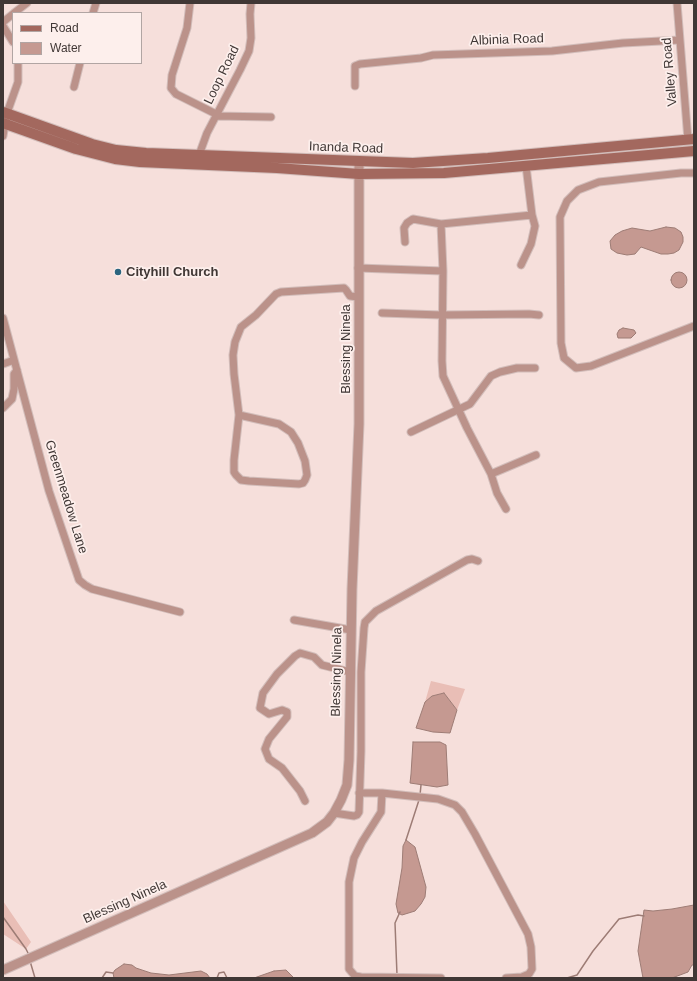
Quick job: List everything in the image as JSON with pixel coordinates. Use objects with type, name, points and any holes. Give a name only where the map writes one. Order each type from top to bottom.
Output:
[{"type":"main road","name":"Inanda Road","points":[[4,118],[104,147],[146,153],[359,161],[426,162],[691,140]]},
{"type":"main road","name":"Inanda Road","points":[[4,118],[76,150],[116,159],[140,162],[277,168],[359,174],[431,174],[694,151]]},
{"type":"main road","points":[[253,156],[255,163],[277,168]]},
{"type":"main road","points":[[426,162],[427,168],[431,174]]},
{"type":"street","points":[[15,12],[27,3]]},
{"type":"street","points":[[190,3],[187,28],[172,74],[171,88],[176,94],[216,115],[272,117]]},
{"type":"street","name":"Loop Road","points":[[199,154],[207,133],[240,70],[248,51],[251,38],[251,3]]},
{"type":"street","name":"Valley Road","points":[[676,3],[691,140]]},
{"type":"street","points":[[3,22],[12,15]]},
{"type":"street","points":[[3,26],[12,40]]},
{"type":"street","name":"Albinia Road","points":[[355,86],[355,66],[360,64],[421,58],[433,55],[539,51],[638,42],[680,40]]},
{"type":"street","points":[[3,136],[4,118],[18,82],[18,64]]},
{"type":"street","points":[[74,87],[80,64]]},
{"type":"street","name":"Blessing Ninela","points":[[3,970],[312,833],[327,822],[334,813],[347,785],[359,424],[359,161]]},
{"type":"street","points":[[521,265],[531,244],[535,222],[532,215],[526,166]]},
{"type":"street","points":[[694,173],[681,173],[599,182],[578,190],[567,201],[560,217],[561,343],[564,358],[576,368],[591,366],[694,326]]},
{"type":"street","points":[[405,242],[404,228],[410,220],[418,219],[441,224],[532,215]]},
{"type":"street","points":[[441,224],[443,270],[441,315],[443,376],[491,474],[497,493],[506,509]]},
{"type":"street","points":[[358,268],[443,270]]},
{"type":"street","points":[[239,415],[279,424],[291,432],[298,443],[305,461],[307,475],[303,483],[298,484],[241,480],[234,472],[239,415],[233,355],[235,342],[241,327],[256,315],[276,294],[281,292],[344,288],[350,296],[358,297]]},
{"type":"street","points":[[382,313],[441,315],[538,315]]},
{"type":"street","name":"Greenmeadow Lane","points":[[3,319],[49,491],[79,580],[92,589],[180,612]]},
{"type":"street","points":[[3,364],[14,360]]},
{"type":"street","points":[[411,432],[470,404],[491,376],[517,368],[535,368]]},
{"type":"street","points":[[3,408],[12,399],[14,374],[17,370]]},
{"type":"street","points":[[491,474],[536,455]]},
{"type":"street","points":[[334,813],[348,816],[357,815],[360,806],[361,672],[365,622],[376,611],[467,560],[472,559],[478,561]]},
{"type":"street","points":[[294,620],[351,630]]},
{"type":"street","points":[[305,801],[282,768],[269,759],[265,749],[269,739],[287,716],[287,712],[282,710],[269,714],[260,708],[263,693],[278,674],[295,656],[300,653],[314,658],[322,665],[350,672]]},
{"type":"street","points":[[360,793],[382,793],[446,801],[455,805],[462,812],[528,934],[531,947],[532,969],[529,974],[522,977],[506,978]]},
{"type":"street","points":[[382,793],[381,812],[354,858],[349,882],[348,966],[355,976],[361,977],[441,978]]},
{"type":"shaded area","points":[[431,681],[465,689],[457,710],[444,693],[432,696],[425,702]]},
{"type":"shaded area","points":[[3,901],[31,942],[26,949],[3,934]]},
{"type":"water","points":[[666,227],[675,228],[681,232],[683,237],[683,242],[679,250],[674,253],[661,254],[641,247],[635,254],[627,255],[617,253],[611,249],[610,241],[615,235],[622,231],[632,228],[650,231]]},
{"type":"water","points":[[679,272],[686,277],[687,280],[682,287],[679,288],[672,283],[671,280],[676,273]]},
{"type":"water","points":[[623,328],[634,330],[636,333],[631,338],[618,338],[617,334],[619,330]]},
{"type":"water","points":[[444,693],[457,710],[450,733],[433,732],[416,728],[425,702],[432,696]]},
{"type":"water","points":[[413,742],[440,742],[446,745],[448,785],[437,787],[410,783]]},
{"type":"water","points":[[406,840],[415,847],[426,887],[425,897],[415,911],[402,915],[398,913],[396,904],[402,868],[403,846]]},
{"type":"water","points":[[694,905],[694,965],[692,965],[688,972],[672,978],[643,978],[638,951],[644,910],[653,911]]},
{"type":"water","points":[[124,964],[132,965],[136,968],[151,973],[169,975],[201,971],[207,974],[210,978],[114,978],[113,973],[115,970]]},
{"type":"water","points":[[286,970],[294,978],[254,978],[274,971]]},
{"type":"waterway","points":[[420,795],[421,785]]},
{"type":"waterway","points":[[406,840],[419,800]]},
{"type":"waterway","points":[[397,975],[395,923],[400,912]]},
{"type":"waterway","points":[[567,978],[577,975],[593,951],[619,919],[638,915],[644,916]]},
{"type":"waterway","points":[[3,917],[29,955]]},
{"type":"waterway","points":[[30,961],[35,978]]},
{"type":"waterway","points":[[102,978],[106,972],[113,973]]},
{"type":"waterway","points":[[217,978],[219,973],[224,972],[227,978]]},
{"type":"place","name":"Cityhill Church","points":[[118,272]]}]
